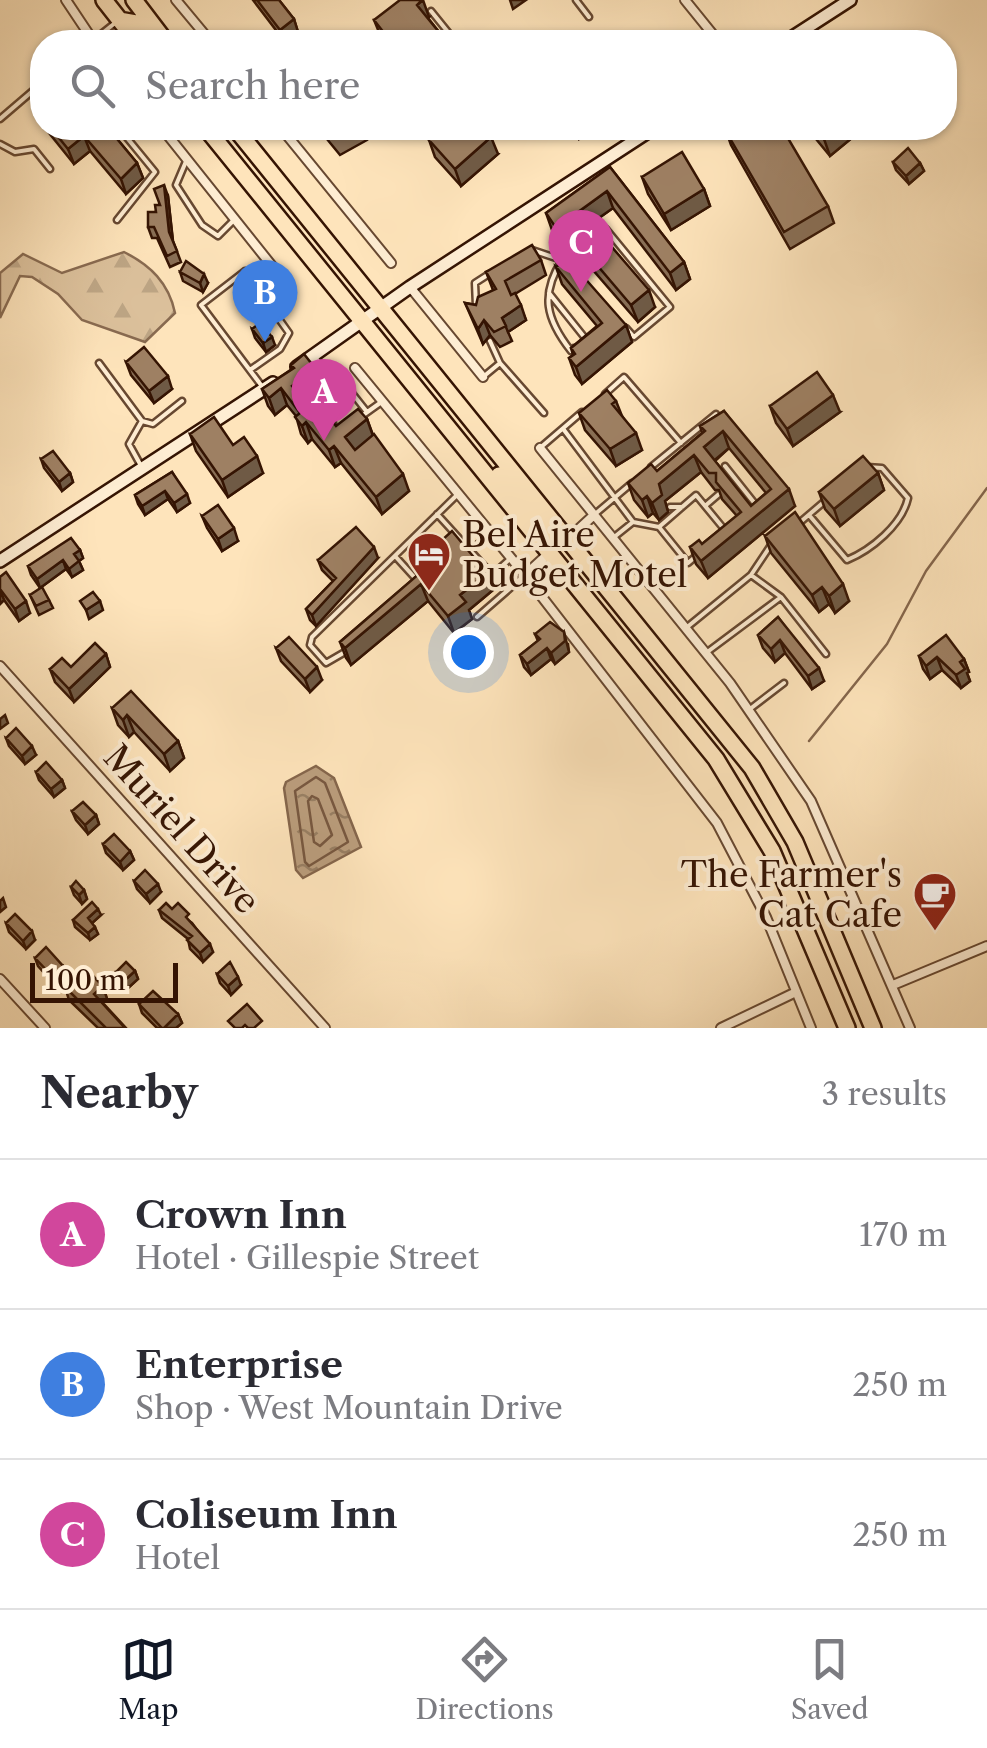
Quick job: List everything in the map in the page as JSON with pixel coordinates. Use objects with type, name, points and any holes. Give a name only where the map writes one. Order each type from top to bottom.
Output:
[{"type":"highway","points":[[104,0],[127,30]]},
{"type":"highway","points":[[119,0],[139,2],[158,30]]},
{"type":"highway","points":[[119,20],[136,23],[142,30]]},
{"type":"highway","points":[[216,140],[736,788],[785,880],[846,1028]]},
{"type":"highway","points":[[245,140],[752,768],[801,856],[872,1028]]},
{"type":"highway","points":[[436,411],[482,456],[554,540],[568,538]]},
{"type":"street","points":[[66,0],[85,30]]},
{"type":"street","points":[[176,0],[201,30]]},
{"type":"street","points":[[685,0],[709,30]]},
{"type":"street","points":[[804,30],[850,0]]},
{"type":"street","points":[[172,140],[288,286]]},
{"type":"street","points":[[290,140],[391,264]]},
{"type":"street","points":[[0,561],[636,140]]},
{"type":"street","points":[[410,287],[483,377]]},
{"type":"street","points":[[356,368],[526,575],[718,823],[766,917],[811,1028]]},
{"type":"street","points":[[540,448],[750,710],[812,801],[910,1028]]},
{"type":"street","points":[[568,538],[594,515]]},
{"type":"street","points":[[526,575],[549,553]]},
{"type":"street","name":"Muriel Drive","points":[[0,666],[325,1028]]},
{"type":"street","points":[[893,986],[987,946]]},
{"type":"street","points":[[0,979],[45,1028]]},
{"type":"street","points":[[721,1028],[796,992]]},
{"type":"lane","points":[[576,0],[589,17]]},
{"type":"lane","points":[[431,10],[447,30]]},
{"type":"lane","points":[[107,30],[119,20]]},
{"type":"lane","points":[[0,119],[30,93]]},
{"type":"lane","points":[[117,220],[155,172],[129,140]]},
{"type":"lane","points":[[0,144],[15,152],[34,150],[50,169]]},
{"type":"lane","points":[[187,159],[176,185],[202,224],[218,236],[235,219]]},
{"type":"lane","points":[[595,236],[606,230],[670,307],[634,337],[622,323]]},
{"type":"lane","points":[[548,293],[586,338],[571,350],[552,326],[548,293],[550,280],[562,260],[584,244]]},
{"type":"lane","points":[[526,251],[539,249],[575,268]]},
{"type":"lane","points":[[250,370],[280,349],[289,333],[245,271],[202,305],[250,370],[264,388]]},
{"type":"lane","points":[[479,315],[472,294],[475,283],[492,272]]},
{"type":"lane","points":[[268,302],[288,286]]},
{"type":"lane","points":[[490,340],[500,363],[544,413]]},
{"type":"lane","points":[[314,356],[335,382]]},
{"type":"lane","points":[[99,363],[142,421],[153,424],[182,402]]},
{"type":"lane","points":[[483,377],[500,363]]},
{"type":"lane","points":[[340,432],[314,398],[340,378],[367,412]]},
{"type":"lane","points":[[600,398],[624,378],[681,442]]},
{"type":"lane","points":[[354,422],[382,401]]},
{"type":"lane","points":[[540,448],[588,408]]},
{"type":"lane","points":[[594,515],[716,414]]},
{"type":"lane","points":[[142,421],[129,444],[142,468]]},
{"type":"lane","points":[[563,429],[633,522],[656,527],[688,562],[701,552]]},
{"type":"lane","points":[[725,466],[762,511]]},
{"type":"lane","points":[[809,514],[847,560],[865,552],[899,518],[908,498],[882,468],[867,466],[853,478]]},
{"type":"lane","points":[[728,487],[737,480]]},
{"type":"lane","points":[[788,532],[838,490]]},
{"type":"lane","points":[[346,651],[326,663],[310,645],[312,637],[458,494]]},
{"type":"lane","points":[[705,506],[719,494]]},
{"type":"lane","points":[[656,527],[696,496],[726,532],[714,542]]},
{"type":"lane","points":[[670,506],[682,507]]},
{"type":"lane","points":[[437,514],[507,591]]},
{"type":"lane","points":[[656,517],[656,527]]},
{"type":"lane","points":[[612,538],[633,522]]},
{"type":"lane","points":[[470,551],[490,532]]},
{"type":"lane","points":[[686,628],[751,575],[764,550],[776,541]]},
{"type":"lane","points":[[395,556],[422,586]]},
{"type":"lane","points":[[492,575],[512,558]]},
{"type":"lane","points":[[477,617],[526,575]]},
{"type":"lane","points":[[751,575],[782,597],[826,654]]},
{"type":"lane","points":[[706,654],[782,597]]},
{"type":"lane","points":[[750,710],[784,684]]},
{"type":"green space","points":[[124,252],[157,276],[175,313],[145,342],[82,320],[58,294],[32,277],[20,276],[0,318],[0,273],[23,254],[62,273]]},
{"type":"water","points":[[316,766],[334,778],[361,847],[303,878],[296,870],[284,788],[286,782]]},
{"type":"building","points":[[257,0],[279,0],[294,19],[280,30]]},
{"type":"building","points":[[400,0],[422,0],[417,5],[437,30],[382,30],[374,20]]},
{"type":"building","points":[[61,140],[79,140],[68,149]]},
{"type":"building","points":[[87,140],[118,140],[137,163],[121,179]]},
{"type":"building","points":[[429,140],[488,140],[455,169]]},
{"type":"building","points":[[731,140],[789,140],[828,206],[784,232]]},
{"type":"building","points":[[908,148],[920,163],[906,176],[893,162]]},
{"type":"building","points":[[682,152],[704,189],[664,214],[642,177]]},
{"type":"building","points":[[610,167],[684,262],[670,273],[607,191],[556,228],[546,213]]},
{"type":"building","points":[[164,185],[169,232],[177,251],[167,256],[154,227],[148,227],[148,212],[156,212],[155,205],[160,205],[154,189]]},
{"type":"building","points":[[592,224],[649,290],[631,305],[574,238]]},
{"type":"building","points":[[532,245],[541,260],[505,281],[521,305],[502,318],[506,326],[494,332],[484,320],[478,329],[465,303],[476,305],[478,297],[496,289],[486,272]]},
{"type":"building","points":[[567,258],[626,325],[576,367],[569,358],[575,354],[571,348],[602,323],[556,267]]},
{"type":"building","points":[[186,261],[204,274],[200,283],[180,272]]},
{"type":"building","points":[[260,323],[272,337],[263,343],[252,329]]},
{"type":"building","points":[[144,347],[168,376],[149,391],[126,362]]},
{"type":"building","points":[[304,354],[315,368],[292,386],[325,427],[332,421],[336,426],[358,409],[367,419],[345,437],[355,450],[374,434],[403,474],[376,497],[334,446],[329,450],[306,422],[302,426],[295,417],[300,413],[281,388],[269,398],[262,389],[294,368],[291,365]]},
{"type":"building","points":[[817,372],[833,395],[787,429],[770,406]]},
{"type":"building","points":[[607,390],[616,401],[612,404],[636,433],[610,449],[579,413]]},
{"type":"building","points":[[724,411],[789,489],[701,561],[690,547],[699,540],[702,544],[741,512],[716,482],[716,473],[709,473],[694,455],[659,484],[662,495],[652,503],[647,496],[642,500],[628,483],[651,464],[657,471],[705,431],[700,426]],"holes":[[[723,431],[771,489],[751,506],[704,447]]]},
{"type":"building","points":[[214,417],[233,445],[244,437],[257,456],[222,480],[190,434]]},
{"type":"building","points":[[53,451],[70,473],[59,482],[41,459]]},
{"type":"building","points":[[863,456],[878,473],[834,509],[819,492]]},
{"type":"building","points":[[172,472],[187,494],[174,503],[165,491],[142,506],[135,495]]},
{"type":"building","points":[[218,505],[234,528],[218,539],[202,516]]},
{"type":"building","points":[[795,512],[843,584],[829,596],[822,587],[812,595],[765,536]]},
{"type":"building","points":[[356,527],[374,547],[312,615],[306,609],[336,578],[318,560]]},
{"type":"building","points":[[452,531],[487,573],[460,595],[466,602],[448,616],[421,584],[345,648],[340,642],[449,548],[442,540]]},
{"type":"building","points":[[71,538],[80,550],[74,554],[79,561],[69,569],[63,560],[37,579],[28,566]]},
{"type":"building","points":[[6,572],[26,601],[15,609],[0,589],[0,577]]},
{"type":"building","points":[[42,587],[49,600],[36,606],[30,595]]},
{"type":"building","points":[[93,592],[100,601],[86,610],[80,601]]},
{"type":"building","points":[[778,617],[819,668],[808,676],[780,640],[771,649],[758,635]]},
{"type":"building","points":[[550,622],[564,632],[565,641],[551,653],[547,648],[527,664],[520,655],[540,639],[535,634]]},
{"type":"building","points":[[946,635],[964,659],[960,662],[965,669],[956,675],[937,657],[926,666],[919,656]]},
{"type":"building","points":[[289,637],[317,667],[305,679],[276,648]]},
{"type":"building","points":[[95,643],[106,654],[69,689],[50,669],[62,658],[71,667]]},
{"type":"building","points":[[131,691],[178,741],[164,754],[127,715],[123,720],[112,708]]},
{"type":"building","points":[[16,728],[32,746],[22,756],[6,738]]},
{"type":"building","points":[[46,762],[62,780],[51,789],[36,772]]},
{"type":"building","points":[[83,802],[96,815],[85,825],[72,811]]},
{"type":"building","points":[[114,834],[130,851],[120,862],[103,844]]},
{"type":"building","points":[[145,870],[158,884],[146,894],[134,881]]},
{"type":"building","points":[[76,881],[84,890],[79,895],[71,887]]},
{"type":"building","points":[[92,902],[98,909],[88,918],[95,927],[88,933],[73,920]]},
{"type":"building","points":[[166,903],[172,909],[178,903],[210,944],[200,953],[187,940],[192,936],[159,910]]},
{"type":"building","points":[[15,914],[32,931],[23,941],[6,923]]},
{"type":"building","points":[[46,947],[63,966],[52,976],[35,958]]},
{"type":"building","points":[[126,962],[135,971],[124,981],[116,972]]},
{"type":"building","points":[[230,962],[238,977],[228,986],[217,974]]},
{"type":"building","points":[[93,976],[103,986],[94,994],[125,1028],[106,1028],[65,987],[75,977],[83,986]]},
{"type":"building","points":[[153,991],[178,1014],[164,1028],[139,1004]]},
{"type":"building","points":[[247,1004],[262,1021],[254,1028],[235,1028],[228,1021]]},
{"type":"waterway","points":[[809,741],[887,644],[926,571],[987,488]]},
{"type":"place","name":"Coliseum Inn","points":[[581,292]]},
{"type":"place","name":"Enterprise","points":[[265,342]]},
{"type":"place","name":"Crown Inn","points":[[324,441]]},
{"type":"place","name":"Bel Aire Budget Motel","points":[[429,592]]},
{"type":"place","name":"The Farmer's Cat Cafe","points":[[935,932]]}]
